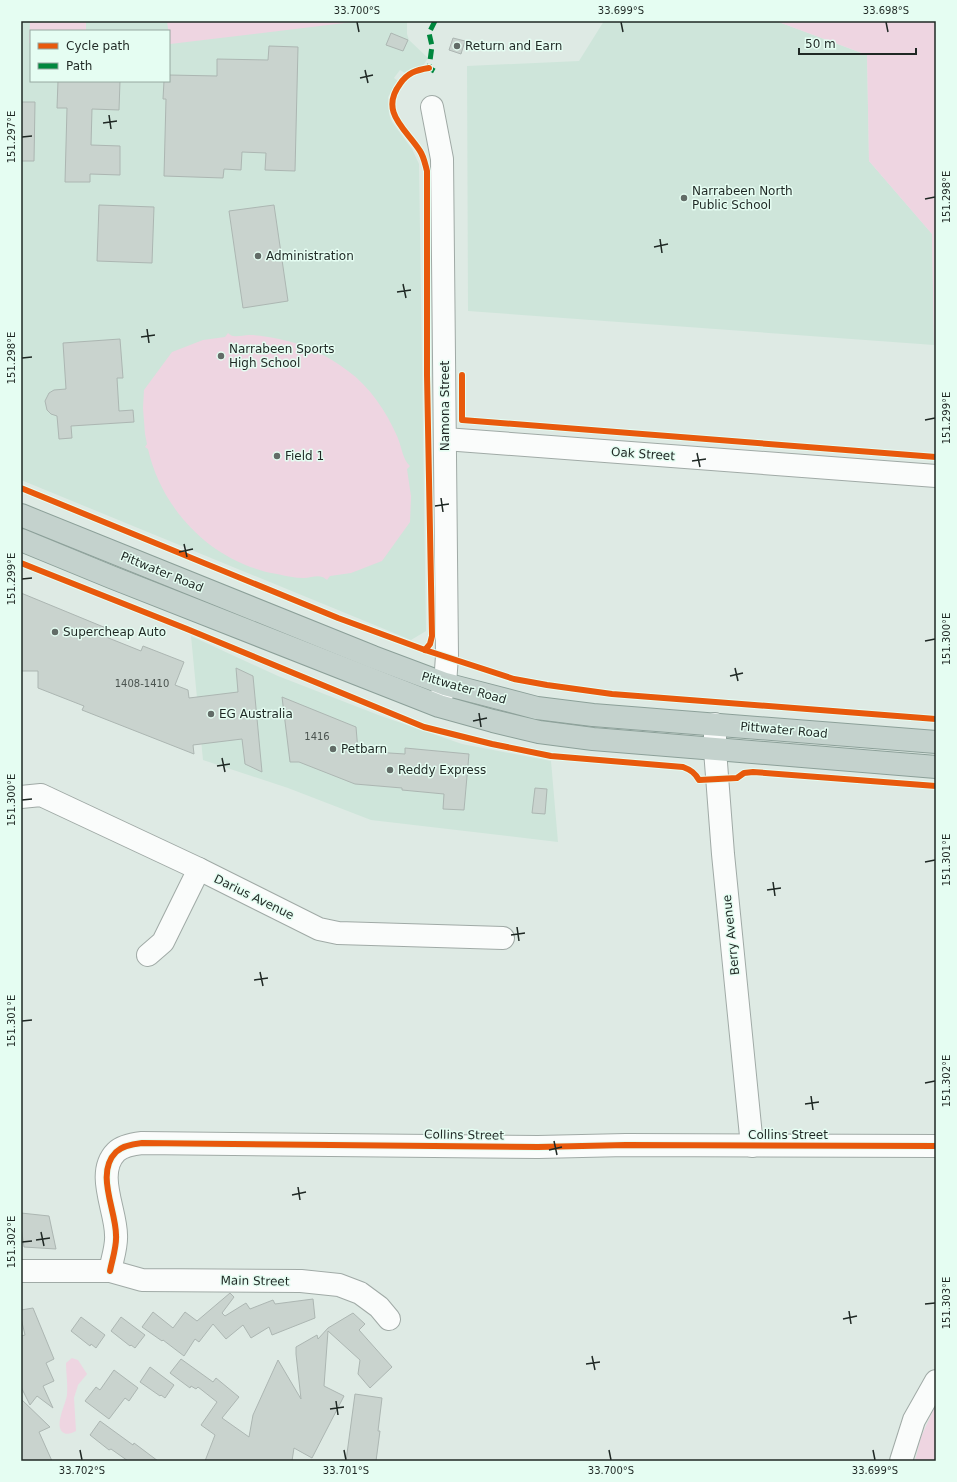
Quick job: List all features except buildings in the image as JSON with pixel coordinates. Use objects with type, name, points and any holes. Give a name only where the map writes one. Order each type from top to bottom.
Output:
[{"type":"highway","name":"Pittwater Road","points":[[21,515],[366,654],[445,684],[538,708],[593,715],[936,742]]},
{"type":"highway","name":"Pittwater Road","points":[[21,540],[439,706],[493,722],[539,732],[593,739],[936,767]]},
{"type":"street","name":"Namona Street","points":[[432,107],[442,158],[447,656],[445,684],[439,706]]},
{"type":"street","name":"Oak Street","points":[[445,439],[936,476]]},
{"type":"street","name":"Berry Avenue","points":[[715,724],[715,750],[723,854],[752,1146]]},
{"type":"street","name":"Darius Avenue","points":[[21,797],[41,795],[199,869],[319,929],[338,933],[503,938]]},
{"type":"street","points":[[148,955],[163,942],[199,869]]},
{"type":"street","name":"Collins Street","points":[[110,1271],[117,1235],[107,1183],[108,1164],[116,1151],[129,1145],[142,1143],[538,1147],[626,1145],[936,1146]]},
{"type":"street","name":"Main Street","points":[[21,1270],[110,1271],[142,1280],[301,1282],[339,1285],[360,1293],[379,1307],[389,1319]]},
{"type":"street","points":[[901,1461],[914,1420],[936,1381]]},
{"type":"shaded area","name":"Narrabeen Sports High School","points":[[21,21],[407,21],[407,34],[409,40],[428,58],[423,66],[414,68],[405,73],[400,70],[394,78],[398,81],[388,97],[389,114],[392,122],[412,149],[419,164],[426,631],[411,640],[21,480]]},
{"type":"shaded area","points":[[30,21],[86,21],[86,30],[30,30],[29,43]]},
{"type":"shaded area","points":[[167,21],[361,21],[170,44],[170,30],[168,30]]},
{"type":"shaded area","name":"Narrabeen North Public School","points":[[604,21],[776,21],[867,55],[869,161],[932,234],[934,345],[468,311],[467,66],[579,61]]},
{"type":"shaded area","points":[[776,21],[936,21],[936,345],[934,345],[932,234],[869,161],[867,55]]},
{"type":"shaded area","name":"Field 1","points":[[228,333],[232,336],[253,335],[279,339],[315,351],[340,365],[356,377],[377,400],[397,436],[404,456],[410,466],[407,469],[411,496],[410,522],[382,561],[351,573],[330,576],[327,580],[320,576],[301,578],[277,574],[254,568],[232,559],[212,546],[194,531],[178,513],[165,493],[155,472],[148,449],[145,447],[147,444],[143,408],[144,390],[172,352],[203,340],[225,337]]},
{"type":"shaded area","points":[[191,636],[278,676],[381,716],[462,744],[551,761],[558,842],[371,820],[288,788],[203,760]]},
{"type":"shaded area","points":[[72,1358],[78,1360],[87,1374],[78,1385],[74,1398],[76,1431],[67,1434],[61,1430],[60,1421],[67,1395],[66,1363]]},
{"type":"shaded area","points":[[936,1404],[936,1461],[915,1461],[921,1437]]},
{"type":"marked path","points":[[435,21],[429,33],[432,46],[429,68],[436,72]]},
{"type":"cycle path","points":[[425,650],[430,644],[432,636],[427,375],[427,171],[421,153],[397,120],[393,112],[392,103],[394,94],[406,77],[416,71],[429,68]]},
{"type":"cycle path","points":[[462,375],[462,420],[936,457]]},
{"type":"cycle path","points":[[21,488],[338,618],[425,650],[514,679],[612,694],[936,719]]},
{"type":"cycle path","points":[[21,563],[187,629],[424,727],[492,744],[551,756],[683,767],[696,775],[699,780],[737,778],[744,773],[753,772],[936,786]]},
{"type":"cycle path","points":[[110,1271],[116,1235],[108,1192],[107,1170],[110,1161],[118,1150],[139,1143],[538,1147],[626,1145],[936,1146]]},
{"type":"place","name":"Return and Earn","points":[[457,46]]},
{"type":"place","name":"Narrabeen North Public School","points":[[684,198]]},
{"type":"place","name":"Administration","points":[[258,256]]},
{"type":"place","name":"Narrabeen Sports High School","points":[[221,356]]},
{"type":"place","name":"Field 1","points":[[277,456]]},
{"type":"place","name":"Supercheap Auto","points":[[55,632]]},
{"type":"place","name":"EG Australia","points":[[211,714]]},
{"type":"place","name":"Petbarn","points":[[333,749]]},
{"type":"place","name":"Reddy Express","points":[[390,770]]}]
